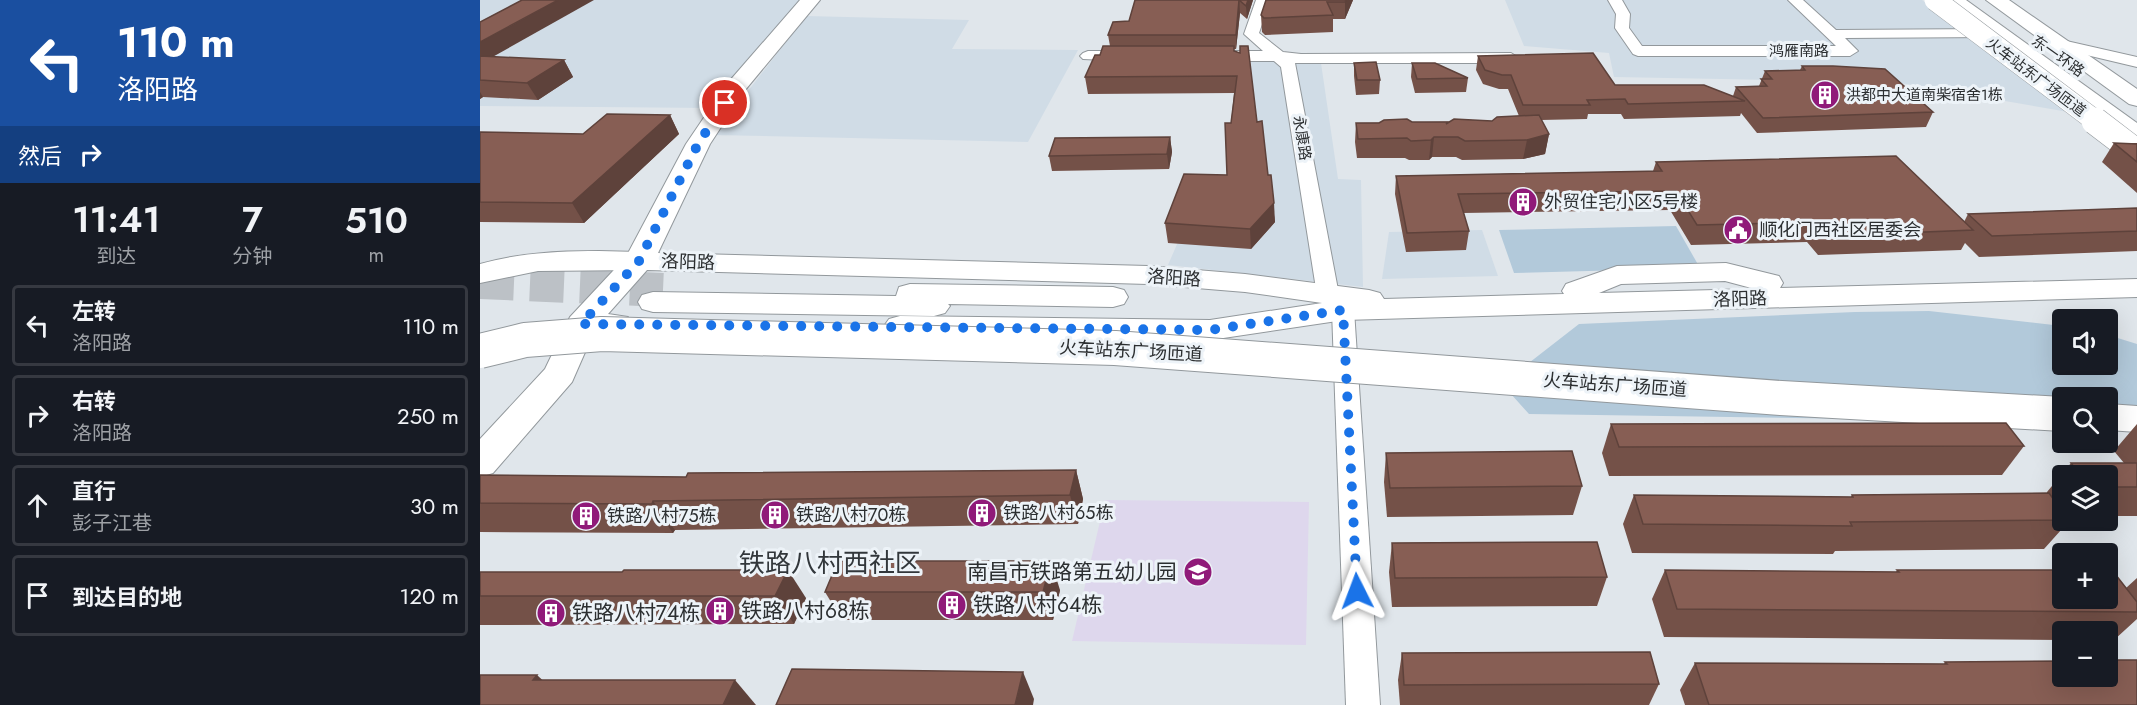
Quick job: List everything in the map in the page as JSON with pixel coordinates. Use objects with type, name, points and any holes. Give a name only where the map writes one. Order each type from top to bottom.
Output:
[{"type":"main road","points":[[480,274],[498,268],[564,260],[639,261],[698,144],[737,85],[810,0]]},
{"type":"main road","name":"火车站东广场匝道","points":[[1935,0],[2137,153]]},
{"type":"main road","points":[[1947,0],[2137,141]]},
{"type":"main road","name":"东一环路","points":[[1953,0],[2137,134]]},
{"type":"main road","name":"东一环路","points":[[1979,0],[2051,44],[2137,112]]},
{"type":"main road","points":[[1995,0],[2051,44],[2137,101]]},
{"type":"main road","name":"洛阳路","points":[[581,324],[639,261],[1148,275],[1245,283],[1347,302]]},
{"type":"main road","name":"洛阳路","points":[[581,324],[1210,330],[1347,302],[2137,267]]},
{"type":"main road","name":"洛阳路","points":[[658,296],[1347,302],[2137,288]]},
{"type":"main road","points":[[484,453],[560,374],[581,324]]},
{"type":"main road","name":"火车站东广场匝道","points":[[480,351],[501,345],[556,336],[602,334],[1115,348],[1781,398],[2052,413]]},
{"type":"main road","name":"火车站东广场匝道","points":[[1781,398],[2052,400]]},
{"type":"main road","points":[[2118,401],[2137,401]]},
{"type":"main road","points":[[2118,417],[2137,418]]},
{"type":"street","name":"永康路","points":[[1263,0],[1251,33],[1289,65],[1347,302],[1363,705]]},
{"type":"street","name":"鸿雁南路","points":[[1615,0],[1623,14],[1623,28],[1638,51],[1850,51],[1832,34]]},
{"type":"street","points":[[1795,0],[1832,34]]},
{"type":"street","name":"鸿雁南路","points":[[1832,34],[1991,33]]},
{"type":"street","points":[[2051,44],[2137,62]]},
{"type":"street","points":[[1088,56],[1138,56]]},
{"type":"street","points":[[1196,56],[1277,56],[1301,59],[1532,58]]},
{"type":"shaded area","points":[[480,0],[803,0],[712,108],[480,106]]},
{"type":"shaded area","points":[[1505,0],[1922,0],[2074,113],[1819,69],[1775,80],[1614,77],[1609,53],[1524,46]]},
{"type":"shaded area","points":[[806,16],[969,20],[952,49],[1078,50],[1028,142],[714,135]]},
{"type":"shaded area","points":[[1236,61],[1321,63],[1338,179],[1361,180],[1363,287],[1168,265],[1184,228],[1252,232]]},
{"type":"shaded area","points":[[1676,226],[1700,268],[1514,273],[1499,230]]},
{"type":"shaded area","points":[[1482,230],[1498,276],[1382,279],[1389,232]]},
{"type":"shaded area","points":[[1929,311],[2052,325],[2052,375],[2118,375],[2118,338],[2137,344],[2137,423],[2118,423],[2118,387],[2052,387],[2052,422],[1529,414],[1502,384],[1579,324]]},
{"type":"shaded area","name":"南昌市铁路第五幼儿园","points":[[1105,500],[1309,502],[1306,645],[1072,641]]},
{"type":"building","points":[[522,0],[558,0],[480,42],[480,22]]},
{"type":"building","points":[[1135,0],[1239,0],[1236,35],[1108,35],[1113,22],[1129,21]]},
{"type":"building","points":[[1239,0],[1248,0],[1246,6]]},
{"type":"building","points":[[1266,0],[1346,0],[1345,2],[1327,2],[1333,15],[1264,18],[1261,15]]},
{"type":"building","points":[[1103,46],[1234,46],[1234,51],[1240,53],[1240,46],[1248,46],[1257,122],[1262,121],[1268,175],[1271,175],[1274,203],[1250,229],[1165,223],[1184,174],[1227,175],[1225,123],[1231,123],[1237,76],[1085,77],[1095,55],[1100,55]]},
{"type":"building","points":[[1593,53],[1615,85],[1704,85],[1745,101],[1628,104],[1625,99],[1587,100],[1590,105],[1523,105],[1511,75],[1485,70],[1478,56]]},
{"type":"building","points":[[480,56],[564,60],[527,83],[480,80]]},
{"type":"building","points":[[1376,62],[1380,80],[1357,80],[1354,63]]},
{"type":"building","points":[[1412,63],[1435,63],[1468,78],[1417,79]]},
{"type":"building","points":[[1802,66],[1885,69],[1933,112],[1763,118],[1736,87],[1767,86],[1761,79],[1772,79],[1765,71],[1805,70]]},
{"type":"building","points":[[607,114],[670,115],[572,203],[480,202],[480,132],[583,134]]},
{"type":"building","points":[[1539,115],[1549,134],[1527,140],[1465,141],[1458,137],[1434,137],[1431,140],[1411,141],[1407,138],[1358,139],[1356,123],[1407,119],[1412,122],[1448,122],[1446,124],[1454,119],[1492,121],[1497,117]]},
{"type":"building","points":[[1170,137],[1167,154],[1049,156],[1055,138]]},
{"type":"building","points":[[2114,143],[2137,144],[2137,162]]},
{"type":"building","points":[[1896,156],[1973,230],[1827,236],[1816,222],[1697,225],[1676,191],[1458,194],[1469,231],[1407,233],[1396,176],[1662,171],[1656,162]]},
{"type":"building","points":[[2137,208],[2137,231],[1992,236],[1968,214]]},
{"type":"building","points":[[2006,423],[2024,446],[1619,447],[1611,424]]},
{"type":"building","points":[[1572,451],[1582,486],[1390,488],[1386,453]]},
{"type":"building","points":[[2071,463],[2137,463],[2137,487],[2118,487],[2118,465],[2073,465]]},
{"type":"building","points":[[1076,470],[1070,495],[653,501],[652,504],[480,503],[480,475],[686,477],[688,473]]},
{"type":"building","points":[[2049,493],[2052,497],[2052,520],[1850,522],[1852,526],[1643,524],[1634,495],[1853,497],[1852,495]]},
{"type":"building","points":[[1597,542],[1607,577],[1395,578],[1392,543]]},
{"type":"building","points":[[838,561],[1051,561],[1043,592],[825,592]]},
{"type":"building","points":[[624,570],[788,570],[775,596],[480,596],[480,572],[622,572]]},
{"type":"building","points":[[1665,570],[1899,572],[1897,570],[2052,570],[2052,609],[2118,609],[2118,578],[2137,602],[2137,612],[1677,609]]},
{"type":"building","points":[[1650,652],[1659,684],[1404,685],[1402,653]]},
{"type":"building","points":[[2118,660],[2137,660],[2137,705],[1709,705],[1695,663],[1947,664],[1945,662],[2052,661],[2052,687],[2118,687]]},
{"type":"building","points":[[792,669],[1023,672],[1015,705],[776,705]]},
{"type":"building","points":[[480,675],[537,675],[533,680],[735,680],[723,705],[480,705]]},
{"type":"tunnel","points":[[480,282],[663,290]]},
{"type":"place","name":"洪都中大道南柴宿舍1栋","points":[[1825,95]]},
{"type":"place","name":"外贸住宅小区5号楼","points":[[1523,202]]},
{"type":"place","name":"顺化门西社区居委会","points":[[1738,230]]},
{"type":"place","name":"铁路八村65栋","points":[[982,513]]},
{"type":"place","name":"铁路八村70栋","points":[[775,515]]},
{"type":"place","name":"铁路八村75栋","points":[[586,516]]},
{"type":"place","name":"南昌市铁路第五幼儿园","points":[[1198,572]]},
{"type":"place","name":"铁路八村64栋","points":[[952,605]]},
{"type":"place","name":"铁路八村68栋","points":[[720,611]]},
{"type":"place","name":"铁路八村74栋","points":[[551,613]]},
{"type":"district","name":"铁路八村西社区","points":[[830,563]]},
{"type":"route","points":[[725,103],[698,144],[639,261],[581,324],[1210,330],[1343,310],[1357,591]]}]
